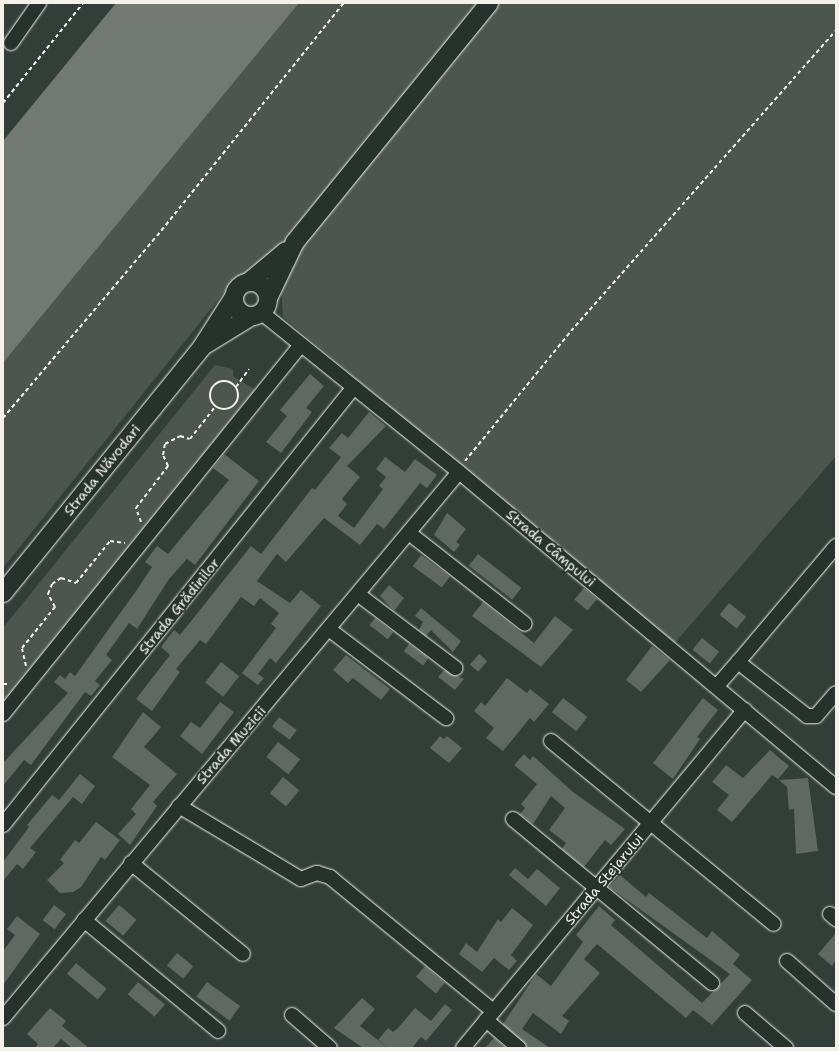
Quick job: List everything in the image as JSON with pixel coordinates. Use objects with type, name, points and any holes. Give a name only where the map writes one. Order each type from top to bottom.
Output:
[{"type":"main road","points":[[295,242],[269,296],[256,315],[236,308],[234,297],[239,287],[249,282],[295,242],[489,3]]},
{"type":"main road","points":[[249,282],[260,284],[269,296]]},
{"type":"main road","name":"Strada Năvodari","points":[[3,593],[202,347],[234,297]]},
{"type":"main road","name":"Strada Năvodari","points":[[202,347],[256,315]]},
{"type":"street","points":[[11,44],[39,3]]},
{"type":"street","name":"Strada Câmpului","points":[[256,315],[301,345],[459,472],[717,686],[836,787]]},
{"type":"street","points":[[3,714],[301,345]]},
{"type":"street","name":"Strada Grădinilor","points":[[3,825],[354,387]]},
{"type":"street","name":"Strada Muzicii","points":[[3,1018],[179,806],[330,630],[459,472]]},
{"type":"street","points":[[409,533],[525,624]]},
{"type":"street","points":[[717,686],[836,546]]},
{"type":"street","points":[[359,595],[455,668]]},
{"type":"street","points":[[330,630],[446,718]]},
{"type":"street","points":[[738,662],[807,716],[816,716],[836,693]]},
{"type":"street","name":"Strada Stejarului","points":[[463,1048],[744,710]]},
{"type":"street","points":[[551,741],[650,824],[774,924]]},
{"type":"street","points":[[179,806],[301,879],[317,873],[330,877],[490,1016],[519,1048]]},
{"type":"street","points":[[514,819],[712,983]]},
{"type":"street","points":[[131,863],[243,954]]},
{"type":"street","points":[[84,920],[218,1031]]},
{"type":"street","points":[[787,960],[836,1004]]},
{"type":"street","points":[[744,1013],[786,1048]]},
{"type":"street","points":[[292,1015],[330,1048]]},
{"type":"path","points":[[3,103],[83,3]]},
{"type":"path","points":[[3,418],[157,236],[344,3]]},
{"type":"path","points":[[459,472],[571,331],[836,30]]},
{"type":"path","points":[[215,407],[228,409],[236,404],[238,395],[236,386],[248,369]]},
{"type":"path","points":[[215,407],[209,394],[214,385],[223,381],[236,386]]},
{"type":"path","points":[[141,526],[136,508],[168,466],[163,455],[166,444],[180,436],[190,439],[215,407]]},
{"type":"path","points":[[26,670],[22,648],[55,607],[48,594],[52,584],[61,578],[76,583],[110,541],[130,541]]},
{"type":"path","points":[[3,684],[13,684]]},
{"type":"shaded area","points":[[116,3],[299,3],[3,363],[3,141]]},
{"type":"shaded area","points":[[299,3],[836,3],[836,456],[673,645],[283,317],[281,286],[256,266],[234,280],[3,568],[3,363]]},
{"type":"shaded area","points":[[215,365],[233,369],[233,376],[259,392],[3,724],[3,628]]},
{"type":"building","points":[[310,374],[324,386],[306,408],[312,412],[281,453],[266,442],[287,416],[280,410]]},
{"type":"building","points":[[369,412],[386,426],[347,466],[360,477],[342,499],[347,504],[338,516],[354,528],[383,489],[379,486],[386,477],[376,469],[385,457],[405,472],[415,459],[437,475],[427,488],[420,483],[384,529],[377,524],[360,545],[324,518],[286,562],[277,554],[257,581],[290,603],[301,590],[321,606],[276,663],[270,658],[258,674],[264,678],[258,685],[242,673],[276,628],[271,624],[279,613],[260,598],[254,606],[241,597],[206,644],[200,640],[176,669],[180,672],[152,711],[136,699],[170,655],[161,647],[174,630],[180,635],[251,546],[261,554],[312,488],[315,490],[341,457],[329,448],[342,433],[348,438]]},
{"type":"building","points":[[224,454],[259,481],[195,565],[187,559],[169,579],[137,629],[129,623],[106,655],[112,660],[95,681],[100,685],[91,696],[85,692],[31,765],[24,760],[3,786],[3,763],[68,693],[54,682],[60,675],[65,679],[70,672],[75,676],[152,567],[145,562],[157,546],[168,554],[229,480],[213,468]]},
{"type":"building","points":[[447,513],[466,529],[456,542],[460,545],[454,552],[434,535]]},
{"type":"building","points":[[478,554],[521,588],[512,600],[469,566]]},
{"type":"building","points":[[421,555],[450,576],[442,587],[413,566]]},
{"type":"building","points":[[389,585],[404,598],[394,611],[380,596]]},
{"type":"building","points":[[584,588],[597,599],[587,610],[574,599]]},
{"type":"building","points":[[483,602],[534,643],[555,616],[573,630],[541,667],[472,616]]},
{"type":"building","points":[[729,603],[746,617],[737,629],[720,615]]},
{"type":"building","points":[[421,608],[461,641],[453,652],[431,630],[426,636],[419,630],[423,622],[415,616]]},
{"type":"building","points":[[375,618],[393,632],[388,639],[369,625]]},
{"type":"building","points":[[702,638],[719,652],[710,664],[693,650]]},
{"type":"building","points":[[409,644],[428,658],[423,665],[404,651]]},
{"type":"building","points":[[652,646],[670,660],[641,692],[626,680]]},
{"type":"building","points":[[479,654],[487,661],[478,672],[470,665]]},
{"type":"building","points":[[346,655],[390,689],[381,700],[353,678],[348,683],[333,670]]},
{"type":"building","points":[[221,662],[239,676],[223,697],[205,682]]},
{"type":"building","points":[[444,670],[464,679],[455,690],[438,677]]},
{"type":"building","points":[[507,678],[527,693],[530,689],[549,704],[534,722],[530,718],[503,751],[486,738],[494,728],[474,711],[481,702],[485,706]]},
{"type":"building","points":[[563,698],[587,717],[576,731],[552,712]]},
{"type":"building","points":[[703,698],[718,710],[697,737],[700,739],[673,779],[653,763]]},
{"type":"building","points":[[220,702],[234,712],[202,754],[180,736],[191,722],[200,728]]},
{"type":"building","points":[[143,712],[161,727],[144,747],[177,774],[153,802],[157,806],[130,845],[118,834],[136,814],[131,809],[150,785],[112,757]]},
{"type":"building","points":[[279,717],[297,730],[290,740],[272,727]]},
{"type":"building","points":[[440,736],[444,739],[447,736],[462,748],[449,763],[430,748]]},
{"type":"building","points":[[278,742],[300,759],[288,774],[266,757]]},
{"type":"building","points":[[770,750],[789,766],[778,779],[772,775],[732,822],[717,810],[729,795],[712,782],[726,765],[743,778]]},
{"type":"building","points":[[524,754],[530,760],[533,756],[573,792],[625,829],[611,845],[605,840],[584,867],[562,849],[566,843],[549,830],[565,808],[551,796],[533,824],[520,814],[525,808],[521,804],[537,784],[514,765]]},
{"type":"building","points":[[80,774],[95,786],[82,804],[73,797],[30,848],[36,852],[23,869],[17,864],[3,881],[3,862],[29,827],[27,825],[52,795],[59,800]]},
{"type":"building","points":[[283,777],[299,790],[286,807],[270,793]]},
{"type":"building","points":[[808,778],[818,851],[796,854],[794,809],[789,810],[787,787],[779,780]]},
{"type":"building","points":[[96,822],[120,840],[105,860],[101,857],[81,887],[73,892],[60,893],[47,880],[64,863],[60,860],[75,840],[79,843]]},
{"type":"building","points":[[515,868],[528,879],[537,869],[560,888],[546,906],[509,875]]},
{"type":"building","points":[[620,875],[646,897],[649,893],[707,938],[712,931],[740,955],[733,964],[752,980],[712,1025],[693,1010],[686,1018],[597,944],[584,959],[600,973],[562,1016],[569,1021],[561,1034],[533,1013],[522,1029],[550,1048],[527,1048],[503,1024],[536,974],[551,986],[583,942],[576,935],[599,906],[615,920],[611,925],[702,1003],[730,974],[609,887]]},
{"type":"building","points":[[54,905],[66,914],[55,929],[43,920]]},
{"type":"building","points":[[119,905],[137,920],[123,936],[106,921]]},
{"type":"building","points":[[512,908],[533,925],[511,955],[517,961],[509,970],[494,958],[482,972],[459,954],[466,943],[477,952],[498,919],[501,922]]},
{"type":"building","points":[[17,916],[40,934],[3,985],[3,951],[15,935],[7,929]]},
{"type":"building","points":[[836,933],[836,960],[832,966],[818,954]]},
{"type":"building","points":[[177,953],[193,966],[183,979],[167,965]]},
{"type":"building","points":[[76,963],[107,989],[98,999],[67,974]]},
{"type":"building","points":[[425,966],[445,983],[436,993],[416,977]]},
{"type":"building","points":[[138,982],[165,1004],[155,1017],[128,994]]},
{"type":"building","points":[[207,982],[240,1006],[230,1021],[196,997]]},
{"type":"building","points":[[362,998],[375,1009],[360,1026],[388,1048],[363,1048],[334,1028]]},
{"type":"building","points":[[445,1004],[452,1010],[426,1041],[421,1037],[412,1048],[388,1048],[378,1040],[388,1028],[393,1032],[398,1028],[415,1008],[431,1021]]},
{"type":"building","points":[[50,1008],[66,1021],[62,1026],[89,1048],[72,1048],[61,1039],[53,1048],[35,1048],[38,1044],[27,1034]]},
{"type":"building","points":[[494,1038],[506,1048],[485,1048]]}]
